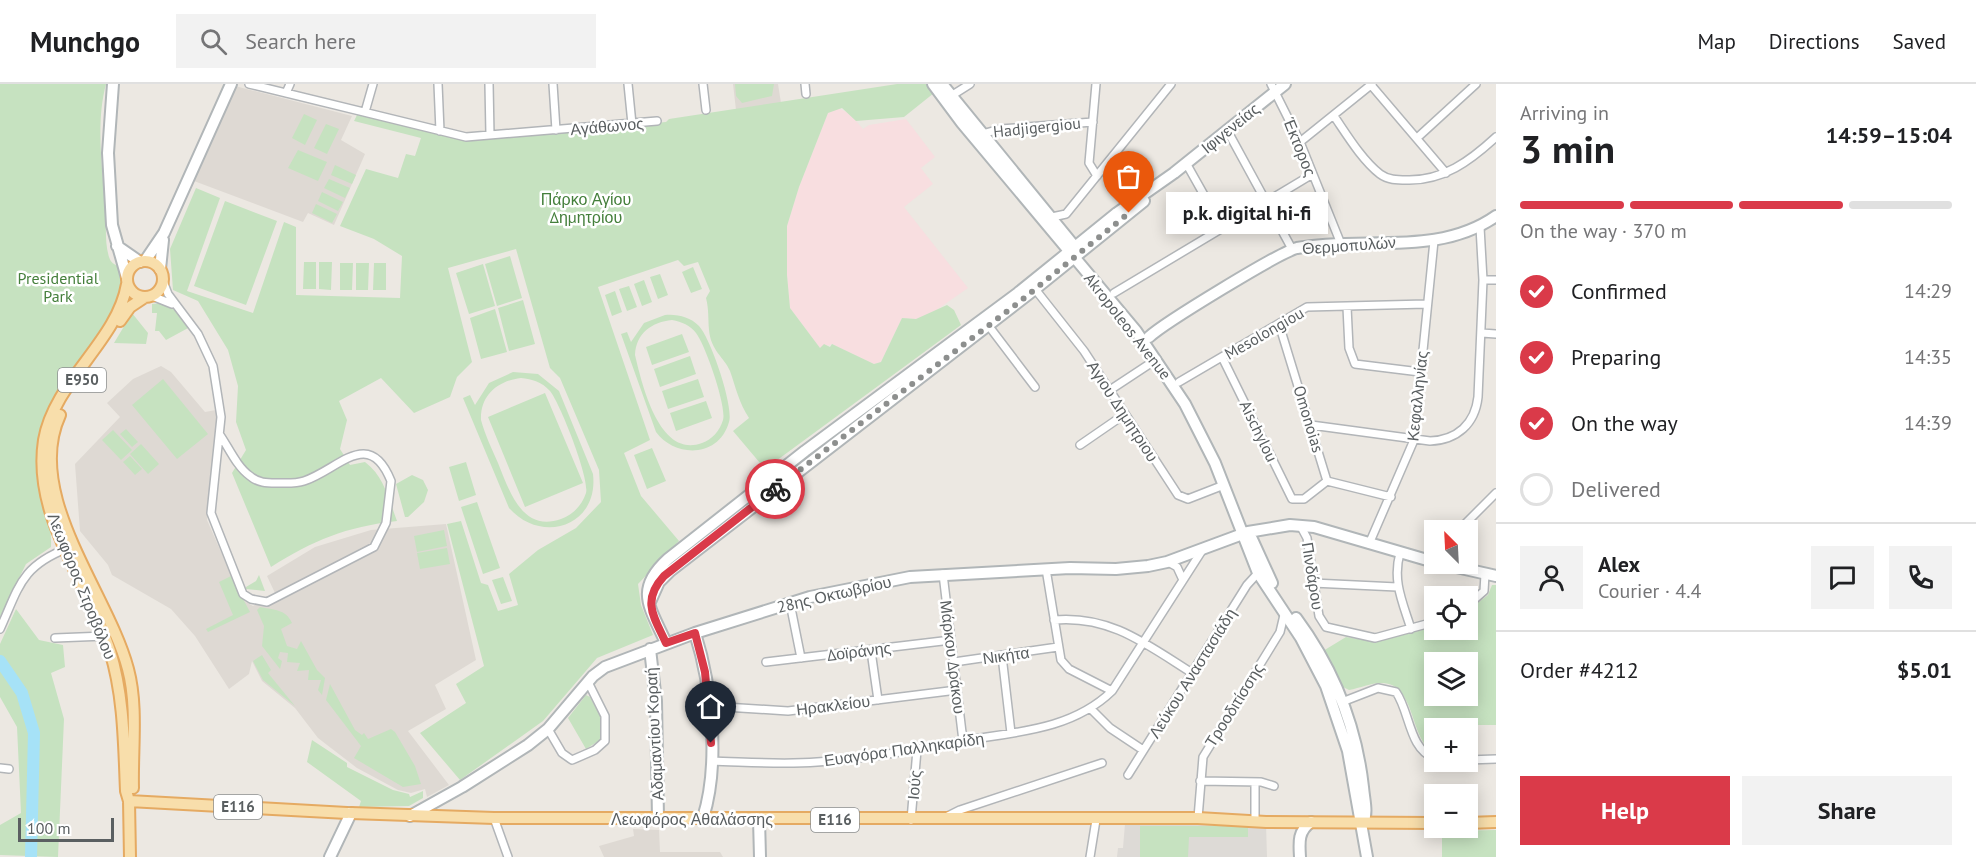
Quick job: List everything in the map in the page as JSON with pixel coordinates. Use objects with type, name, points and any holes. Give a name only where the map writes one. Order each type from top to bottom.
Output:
[{"type":"main road","points":[[143,261],[155,264],[160,269],[163,281],[159,290],[148,296],[133,292],[127,281],[130,268],[143,261]]},
{"type":"main road","name":"Λεωφόρος Στροβόλου","points":[[127,281],[119,309],[62,398],[45,438],[44,481],[105,636],[119,691],[126,791],[129,801],[130,857]]},
{"type":"main road","name":"Λεωφόρος Στροβόλου","points":[[129,801],[133,791],[132,691],[128,670],[115,631],[69,547],[51,464],[53,435],[67,403],[126,312],[134,303],[148,296]]},
{"type":"main road","name":"Λεωφόρος Αθαλάσσης","points":[[129,801],[410,816],[494,818],[1096,820],[1198,818],[1311,822],[1424,816]]},
{"type":"main road","points":[[1478,816],[1496,816]]},
{"type":"main road","name":"Λεωφόρος Αθαλάσσης","points":[[1255,820],[1267,817],[1424,822]]},
{"type":"main road","points":[[1478,823],[1496,822]]},
{"type":"street","points":[[113,84],[108,153],[112,225],[127,281]]},
{"type":"street","points":[[117,246],[143,261],[164,233],[231,84]]},
{"type":"street","name":"Αγάθωνος","points":[[250,84],[466,137],[657,121]]},
{"type":"street","points":[[286,93],[290,84]]},
{"type":"street","points":[[365,112],[373,84]]},
{"type":"street","points":[[438,84],[440,131]]},
{"type":"street","points":[[489,84],[490,135]]},
{"type":"street","points":[[556,130],[553,84],[561,84]]},
{"type":"street","points":[[628,84],[632,124]]},
{"type":"street","points":[[703,84],[706,110]]},
{"type":"street","points":[[805,84],[806,94]]},
{"type":"street","name":"Akropoleos Avenue","points":[[933,84],[1075,252],[1157,359],[1198,428],[1245,533]]},
{"type":"street","name":"Akropoleos Avenue","points":[[942,84],[1052,217],[1075,252],[1114,293],[1179,382],[1220,460],[1245,533]]},
{"type":"street","points":[[951,96],[970,84]]},
{"type":"street","points":[[1096,84],[1089,163],[1096,176]]},
{"type":"street","points":[[1052,217],[1066,214],[1171,84]]},
{"type":"street","name":"Ιφιγενείας","points":[[1075,252],[1227,130],[1273,88],[1285,84]]},
{"type":"street","points":[[1299,142],[1372,84],[1446,174]]},
{"type":"street","points":[[1417,138],[1476,84]]},
{"type":"street","name":"Έκτορος","points":[[1273,88],[1299,142],[1341,244]]},
{"type":"street","points":[[1334,116],[1372,166],[1384,177],[1412,180],[1446,174],[1469,160],[1496,137]]},
{"type":"street","name":"Hadjigergiou","points":[[982,134],[1000,129],[1093,122]]},
{"type":"street","points":[[1227,130],[1292,249]]},
{"type":"street","points":[[1489,144],[1496,152]]},
{"type":"street","points":[[1186,163],[1222,227]]},
{"type":"street","points":[[1114,293],[1311,175]]},
{"type":"street","name":"Θερμοπυλών","points":[[1149,338],[1292,249],[1341,244],[1434,240],[1459,236],[1480,227],[1496,216]]},
{"type":"street","points":[[1311,425],[1414,440],[1444,440],[1460,432],[1469,422],[1478,402],[1482,333],[1483,280],[1480,227]]},
{"type":"street","points":[[160,269],[164,233]]},
{"type":"street","name":"Κεφαλληνίας","points":[[1369,544],[1414,440],[1434,240]]},
{"type":"street","points":[[649,605],[655,588],[670,571],[896,399],[1035,289],[1075,252]]},
{"type":"street","points":[[666,643],[649,605],[647,591],[650,579],[668,559],[805,451],[1075,252]]},
{"type":"street","points":[[1483,280],[1496,280]]},
{"type":"street","points":[[163,281],[168,294],[198,334],[211,358],[219,395],[220,435],[212,520],[241,590],[251,599],[267,602],[374,547],[386,523],[391,481],[372,455],[366,453],[350,456],[300,482],[267,483],[245,472],[220,435]]},
{"type":"street","name":"Αγιου Δημητριου","points":[[1035,289],[1110,390],[1178,495],[1188,499],[1224,485]]},
{"type":"street","points":[[148,296],[165,299],[181,311]]},
{"type":"street","name":"Mesolongiou","points":[[1179,382],[1307,307],[1426,304]]},
{"type":"street","points":[[1347,307],[1349,348],[1354,364],[1420,372]]},
{"type":"street","name":"Omonoias","points":[[1279,324],[1327,481]]},
{"type":"street","points":[[988,325],[1035,387]]},
{"type":"street","points":[[1482,333],[1496,334]]},
{"type":"street","name":"Aischylou","points":[[1222,357],[1290,496],[1299,501],[1327,481]]},
{"type":"street","points":[[1110,390],[1157,359]]},
{"type":"street","points":[[1080,445],[1125,414]]},
{"type":"street","points":[[1327,481],[1391,497]]},
{"type":"street","points":[[1469,520],[1496,494]]},
{"type":"street","points":[[1300,525],[1424,558]]},
{"type":"street","name":"28ης Οκτωβρίου","points":[[410,816],[488,771],[548,729],[588,682],[605,667],[695,633],[790,603],[861,586],[943,574],[1133,568],[1167,562],[1245,533],[1300,525]]},
{"type":"street","name":"Πινδάρου","points":[[1300,525],[1307,538],[1320,621],[1326,627],[1375,638],[1411,629]]},
{"type":"street","points":[[1245,533],[1258,573],[1295,629],[1326,686],[1348,751],[1363,819]]},
{"type":"street","points":[[1245,533],[1267,573],[1318,650],[1342,702],[1357,749],[1367,857]]},
{"type":"street","name":"28ης Οκτωβρίου","points":[[1095,568],[1149,560],[1202,544],[1216,543]]},
{"type":"street","points":[[0,629],[21,582],[32,568],[46,557],[69,547]]},
{"type":"street","name":"Ευαγόρα Παλληκαρίδη","points":[[712,761],[818,762],[917,750],[1058,724],[1091,709],[1112,691],[1203,549]]},
{"type":"street","points":[[1400,553],[1396,573],[1397,587],[1411,629],[1424,625]]},
{"type":"street","points":[[1167,562],[1177,567],[1183,579]]},
{"type":"street","points":[[1046,569],[1061,660],[1069,669],[1112,691]]},
{"type":"street","name":"Λεύκου Αναστασιάδη","points":[[1128,775],[1247,585],[1258,573]]},
{"type":"street","name":"Μάρκου Δράκου","points":[[943,574],[963,741]]},
{"type":"street","points":[[1478,596],[1484,591],[1490,575]]},
{"type":"street","points":[[1313,583],[1397,587]]},
{"type":"street","points":[[790,603],[801,658]]},
{"type":"street","name":"Τροοδιτίσσης","points":[[1198,818],[1201,762],[1280,632],[1284,615]]},
{"type":"street","points":[[1054,620],[1090,619],[1119,629],[1192,673]]},
{"type":"street","points":[[1280,632],[1288,628],[1295,629]]},
{"type":"street","points":[[695,633],[705,672],[712,761],[710,797],[703,818]]},
{"type":"street","points":[[55,638],[105,636]]},
{"type":"street","name":"Δοϊράνης","points":[[766,662],[951,640]]},
{"type":"street","name":"Νικήτα","points":[[954,662],[1058,647]]},
{"type":"street","name":"Αδαμαντίου Κοραή","points":[[650,649],[656,701],[658,818]]},
{"type":"street","points":[[871,651],[878,700]]},
{"type":"street","points":[[1002,656],[1011,733]]},
{"type":"street","points":[[548,729],[562,753],[572,760],[595,750],[605,741],[605,716],[588,682]]},
{"type":"street","points":[[1342,702],[1378,688],[1396,692],[1419,747],[1424,753]]},
{"type":"street","name":"Ηρακλείου","points":[[709,706],[788,711],[957,690]]},
{"type":"street","points":[[119,691],[132,691]]},
{"type":"street","points":[[1091,709],[1106,726],[1143,750]]},
{"type":"street","name":"Ιούς","points":[[911,820],[917,750]]},
{"type":"street","points":[[1478,760],[1496,759]]},
{"type":"street","points":[[942,820],[960,810],[1102,763]]},
{"type":"street","points":[[0,768],[9,769]]},
{"type":"street","points":[[1200,781],[1255,782],[1274,786]]},
{"type":"street","points":[[1255,782],[1255,820]]},
{"type":"street","points":[[330,857],[349,813]]},
{"type":"street","points":[[494,818],[508,857]]},
{"type":"street","points":[[759,819],[760,857]]},
{"type":"street","points":[[1090,857],[1096,820]]},
{"type":"street","points":[[1285,822],[1293,826],[1299,837],[1299,857]]},
{"type":"street","points":[[1299,837],[1311,822]]},
{"type":"shaded area","points":[[733,84],[778,84],[781,103],[736,110]]},
{"type":"shaded area","points":[[235,86],[352,116],[341,140],[365,154],[334,225],[308,213],[303,222],[194,181]]},
{"type":"shaded area","points":[[837,108],[849,113],[863,129],[869,125],[906,119],[935,157],[921,168],[933,184],[904,207],[968,288],[935,311],[916,319],[902,318],[881,362],[874,364],[832,344],[820,348],[790,308],[787,226],[799,187],[828,113]]},
{"type":"shaded area","points":[[161,366],[171,372],[205,412],[216,410],[218,435],[207,520],[242,600],[253,606],[275,593],[267,576],[315,547],[371,530],[446,524],[476,660],[435,685],[446,709],[408,731],[449,785],[427,797],[425,789],[411,793],[398,790],[357,768],[318,738],[295,708],[262,681],[252,661],[249,674],[229,689],[195,636],[171,609],[112,575],[108,565],[80,531],[75,464],[120,417],[107,403],[133,379]]},
{"type":"shaded area","points":[[1125,824],[1266,824],[1267,857],[1117,857],[1118,848],[1123,848]]},
{"type":"shaded area","points":[[633,829],[659,830],[660,852],[720,852],[723,857],[604,857],[599,846],[634,836]]},
{"type":"green space","name":"Presidential Park","points":[[0,84],[106,84],[100,132],[106,242],[110,259],[119,267],[122,290],[116,308],[66,380],[45,417],[38,450],[51,547],[26,564],[0,617]]},
{"type":"green space","points":[[735,84],[774,84],[772,96],[742,103],[736,96]]},
{"type":"green space","name":"Πάρκο Αγίου Δημητρίου","points":[[897,84],[926,84],[934,93],[904,117],[856,121],[842,108],[828,113],[799,187],[787,226],[790,308],[820,348],[824,344],[830,347],[832,344],[874,364],[881,362],[902,318],[916,319],[947,305],[954,310],[961,325],[765,469],[733,431],[749,418],[740,401],[730,371],[710,337],[706,298],[710,291],[698,262],[684,266],[678,260],[598,287],[650,440],[624,453],[641,496],[679,541],[638,584],[641,605],[653,635],[597,658],[543,721],[460,780],[420,733],[466,703],[456,684],[484,666],[447,524],[461,521],[481,583],[488,585],[498,611],[518,605],[509,574],[538,550],[576,528],[601,502],[599,470],[560,378],[550,368],[516,249],[448,268],[472,362],[457,377],[450,397],[414,413],[381,378],[339,401],[347,420],[340,449],[350,465],[365,462],[377,474],[397,521],[361,527],[331,536],[271,567],[232,473],[246,450],[236,422],[238,386],[228,350],[198,301],[173,290],[170,249],[196,188],[220,198],[187,291],[253,313],[284,222],[296,227],[296,295],[400,298],[402,256],[374,239],[340,226],[366,169],[398,178],[406,154],[415,156],[421,138],[354,121],[357,115],[468,140],[666,122],[669,119]]},
{"type":"green space","points":[[304,114],[317,120],[305,145],[292,138]]},
{"type":"green space","points":[[326,124],[339,129],[327,154],[314,148]]},
{"type":"green space","points":[[298,150],[327,162],[318,181],[288,168]]},
{"type":"green space","points":[[335,165],[356,175],[352,184],[331,175]]},
{"type":"green space","points":[[329,179],[350,188],[345,198],[324,188]]},
{"type":"green space","points":[[322,192],[343,202],[338,211],[318,201]]},
{"type":"green space","points":[[225,201],[277,221],[246,305],[194,286]]},
{"type":"green space","points":[[316,204],[337,214],[332,223],[312,213]]},
{"type":"green space","points":[[510,256],[522,298],[497,306],[485,264]]},
{"type":"green space","points":[[304,262],[316,262],[316,289],[303,289]]},
{"type":"green space","points":[[319,262],[332,262],[331,290],[319,289]]},
{"type":"green space","points":[[340,263],[353,263],[352,290],[340,290]]},
{"type":"green space","points":[[356,263],[369,263],[368,290],[356,290]]},
{"type":"green space","points":[[374,263],[386,263],[386,290],[373,290]]},
{"type":"green space","points":[[483,264],[495,306],[469,314],[456,273]]},
{"type":"green space","points":[[693,267],[702,289],[691,293],[682,272]]},
{"type":"green space","points":[[660,274],[668,295],[658,299],[650,277]]},
{"type":"green space","points":[[644,280],[652,302],[642,306],[634,284]]},
{"type":"green space","points":[[629,286],[637,307],[627,311],[619,289]]},
{"type":"green space","points":[[615,291],[622,312],[612,316],[605,295]]},
{"type":"green space","points":[[523,300],[535,344],[509,351],[498,308]]},
{"type":"green space","points":[[163,303],[182,315],[190,327],[166,340],[159,331],[155,331],[157,313],[152,313],[152,304]]},
{"type":"green space","points":[[495,309],[507,352],[481,359],[470,318]]},
{"type":"green space","points":[[132,313],[148,333],[146,344],[114,343]]},
{"type":"green space","points":[[665,315],[679,316],[688,318],[704,333],[725,388],[730,414],[724,434],[707,448],[685,450],[664,441],[656,432],[621,334],[627,332],[631,342],[644,323]],"holes":[[[672,320],[686,324],[700,339],[722,402],[722,424],[706,442],[687,445],[674,440],[655,416],[642,383],[635,355],[638,341],[652,326]]]},
{"type":"green space","points":[[682,334],[689,352],[652,365],[646,347]]},
{"type":"green space","points":[[690,356],[696,374],[660,387],[654,369]]},
{"type":"green space","points":[[513,372],[538,374],[559,391],[593,474],[592,492],[587,506],[578,517],[566,524],[552,527],[537,526],[522,519],[509,508],[463,398],[470,395],[475,405],[489,383]],"holes":[[[521,378],[544,385],[555,398],[573,441],[583,473],[586,493],[573,512],[561,519],[548,522],[536,520],[527,515],[519,506],[507,485],[481,420],[483,404],[492,391],[504,382]]]},
{"type":"green space","points":[[163,379],[208,434],[177,459],[132,405]]},
{"type":"green space","points":[[698,379],[704,397],[668,409],[662,391]]},
{"type":"green space","points":[[545,393],[583,483],[525,507],[488,417]]},
{"type":"green space","points":[[706,401],[712,418],[676,431],[670,413]]},
{"type":"green space","points":[[126,429],[138,442],[132,447],[120,434]]},
{"type":"green space","points":[[113,430],[132,450],[121,460],[102,440]]},
{"type":"green space","points":[[141,444],[159,464],[148,474],[130,454]]},
{"type":"green space","points":[[652,448],[666,481],[647,489],[634,455]]},
{"type":"green space","points":[[130,456],[142,469],[135,475],[123,462]]},
{"type":"green space","points":[[466,462],[476,495],[459,501],[449,467]]},
{"type":"green space","points":[[412,475],[423,480],[428,490],[424,502],[408,517],[405,517],[396,484]]},
{"type":"green space","points":[[477,502],[500,568],[483,574],[461,507]]},
{"type":"green space","points":[[444,530],[447,546],[417,552],[414,536]]},
{"type":"green space","points":[[447,548],[450,564],[420,569],[417,553]]},
{"type":"green space","points":[[259,575],[265,591],[246,589],[256,581]]},
{"type":"green space","points":[[231,576],[250,612],[208,632],[206,629],[233,615],[219,582]]},
{"type":"green space","points":[[503,577],[512,601],[501,604],[492,580]]},
{"type":"green space","points":[[1492,585],[1496,585],[1496,725],[1478,725],[1478,718],[1424,718],[1424,743],[1401,692],[1392,685],[1381,683],[1349,690],[1341,686],[1323,651],[1346,637],[1375,642],[1424,630],[1424,640],[1478,640],[1478,603],[1488,595]]},
{"type":"green space","points":[[260,607],[279,611],[289,618],[292,623],[281,629],[287,646],[297,649],[301,641],[317,670],[325,678],[322,695],[318,690],[321,680],[308,680],[309,670],[297,671],[300,663],[287,662],[288,653],[280,652],[278,658],[282,661],[280,669],[262,646],[264,626],[257,610]]},
{"type":"green space","points":[[16,609],[39,640],[63,645],[65,667],[51,673],[64,719],[58,857],[0,855],[0,825],[21,813],[17,727],[0,697],[0,644]]},
{"type":"green space","points":[[262,655],[271,670],[268,673],[295,706],[263,680],[253,661]]},
{"type":"green space","points":[[330,684],[355,730],[362,735],[364,733],[368,739],[391,729],[395,732],[415,766],[421,784],[403,787],[354,758],[361,746],[326,700]]},
{"type":"green space","points":[[586,695],[590,697],[601,718],[600,740],[586,749],[568,718]]},
{"type":"green space","points":[[312,740],[347,763],[347,767],[393,790],[409,794],[410,797],[423,791],[423,798],[409,806],[359,807],[361,801],[307,762]]},
{"type":"green space","points":[[1140,826],[1248,826],[1248,837],[1189,837],[1188,857],[1140,857]]},
{"type":"green space","points":[[1478,830],[1496,830],[1496,857],[1442,857],[1442,838],[1478,838]]},
{"type":"waterway","points":[[0,661],[22,693],[34,733],[31,857]]},
{"type":"way so far","points":[[775,489],[1018,303],[1129,213]]},
{"type":"place","name":"p.k. digital hi-fi","points":[[1129,213]]},
{"type":"route","points":[[711,743],[705,672],[695,633],[666,643],[649,605],[651,596],[664,576],[775,489]]}]
